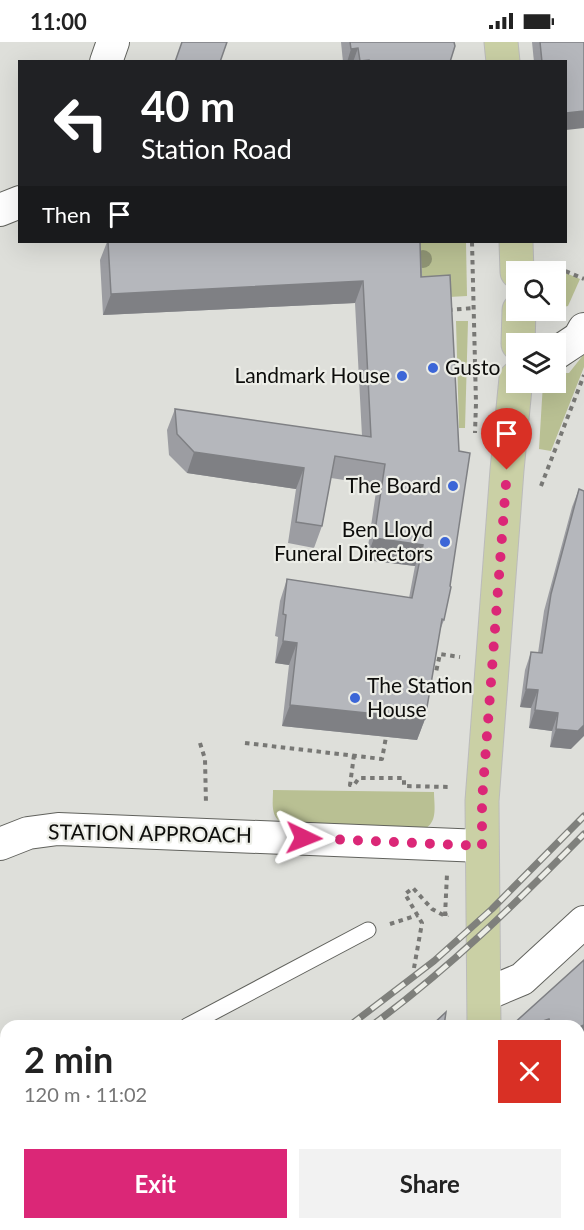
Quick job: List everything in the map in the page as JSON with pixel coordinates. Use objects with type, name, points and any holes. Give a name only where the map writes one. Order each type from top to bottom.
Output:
[{"type":"main road","points":[[501,42],[503,60]]},
{"type":"main road","points":[[516,243],[517,261]]},
{"type":"main road","points":[[484,1011],[483,789],[515,393]]},
{"type":"street","points":[[107,60],[113,42]]},
{"type":"street","points":[[0,210],[18,203]]},
{"type":"street","points":[[566,347],[579,338],[584,329]]},
{"type":"street","name":"STATION APPROACH","points":[[0,843],[28,833],[58,829],[482,846]]},
{"type":"street","points":[[484,1011],[584,922]]},
{"type":"lane","points":[[198,1020],[368,930]]},
{"type":"path","points":[[443,310],[474,309]]},
{"type":"path","points":[[537,495],[584,375]]},
{"type":"path","points":[[429,670],[436,672],[440,654],[460,657]]},
{"type":"path","points":[[245,743],[382,759],[386,737]]},
{"type":"path","points":[[200,743],[205,759],[206,834]]},
{"type":"path","points":[[354,755],[350,785],[354,784],[359,777],[404,778],[404,786],[451,787]]},
{"type":"path","points":[[414,968],[422,923],[405,894],[412,888],[432,909],[445,916]]},
{"type":"green space","points":[[411,243],[466,243],[467,296],[413,299]]},
{"type":"green space","points":[[566,273],[580,279],[566,306]]},
{"type":"green space","points":[[456,321],[468,321],[465,428],[459,428]]},
{"type":"green space","points":[[584,354],[584,367],[551,451],[539,449],[542,393],[566,393],[566,373],[569,373]]},
{"type":"green space","points":[[273,790],[434,792],[434,817],[426,828],[283,824],[274,813]]},
{"type":"building","points":[[182,42],[227,42],[221,60],[176,60]]},
{"type":"building","points":[[350,42],[454,42],[455,46],[451,60],[360,60],[358,48],[351,49]]},
{"type":"building","points":[[540,42],[584,42],[584,111],[567,113],[567,60],[542,60]]},
{"type":"building","points":[[108,243],[420,243],[421,277],[450,275],[459,451],[470,453],[451,587],[444,620],[442,619],[425,719],[290,705],[297,643],[283,641],[287,579],[412,598],[423,545],[374,538],[385,464],[335,456],[322,526],[296,522],[304,468],[194,452],[177,434],[175,409],[371,437],[363,281],[111,294]]},
{"type":"building","points":[[579,489],[584,491],[584,725],[578,731],[556,729],[558,713],[535,710],[538,690],[526,689],[531,652],[542,653],[551,594]]},
{"type":"building","points":[[584,960],[584,1020],[518,1020]]},
{"type":"building","points":[[446,1012],[445,1020],[437,1020]]},
{"type":"railway","points":[[357,1020],[434,961],[492,909],[584,816]]},
{"type":"railway","points":[[379,1020],[428,982],[508,910],[584,834]]},
{"type":"place","name":"Gusto","points":[[433,368]]},
{"type":"place","name":"Landmark House","points":[[402,376]]},
{"type":"place","name":"The Board","points":[[453,486]]},
{"type":"place","name":"Ben Lloyd Funeral Directors","points":[[445,542]]},
{"type":"place","name":"The Station House","points":[[355,698]]},
{"type":"route","points":[[304,838],[482,846],[482,801],[507,470]]}]
